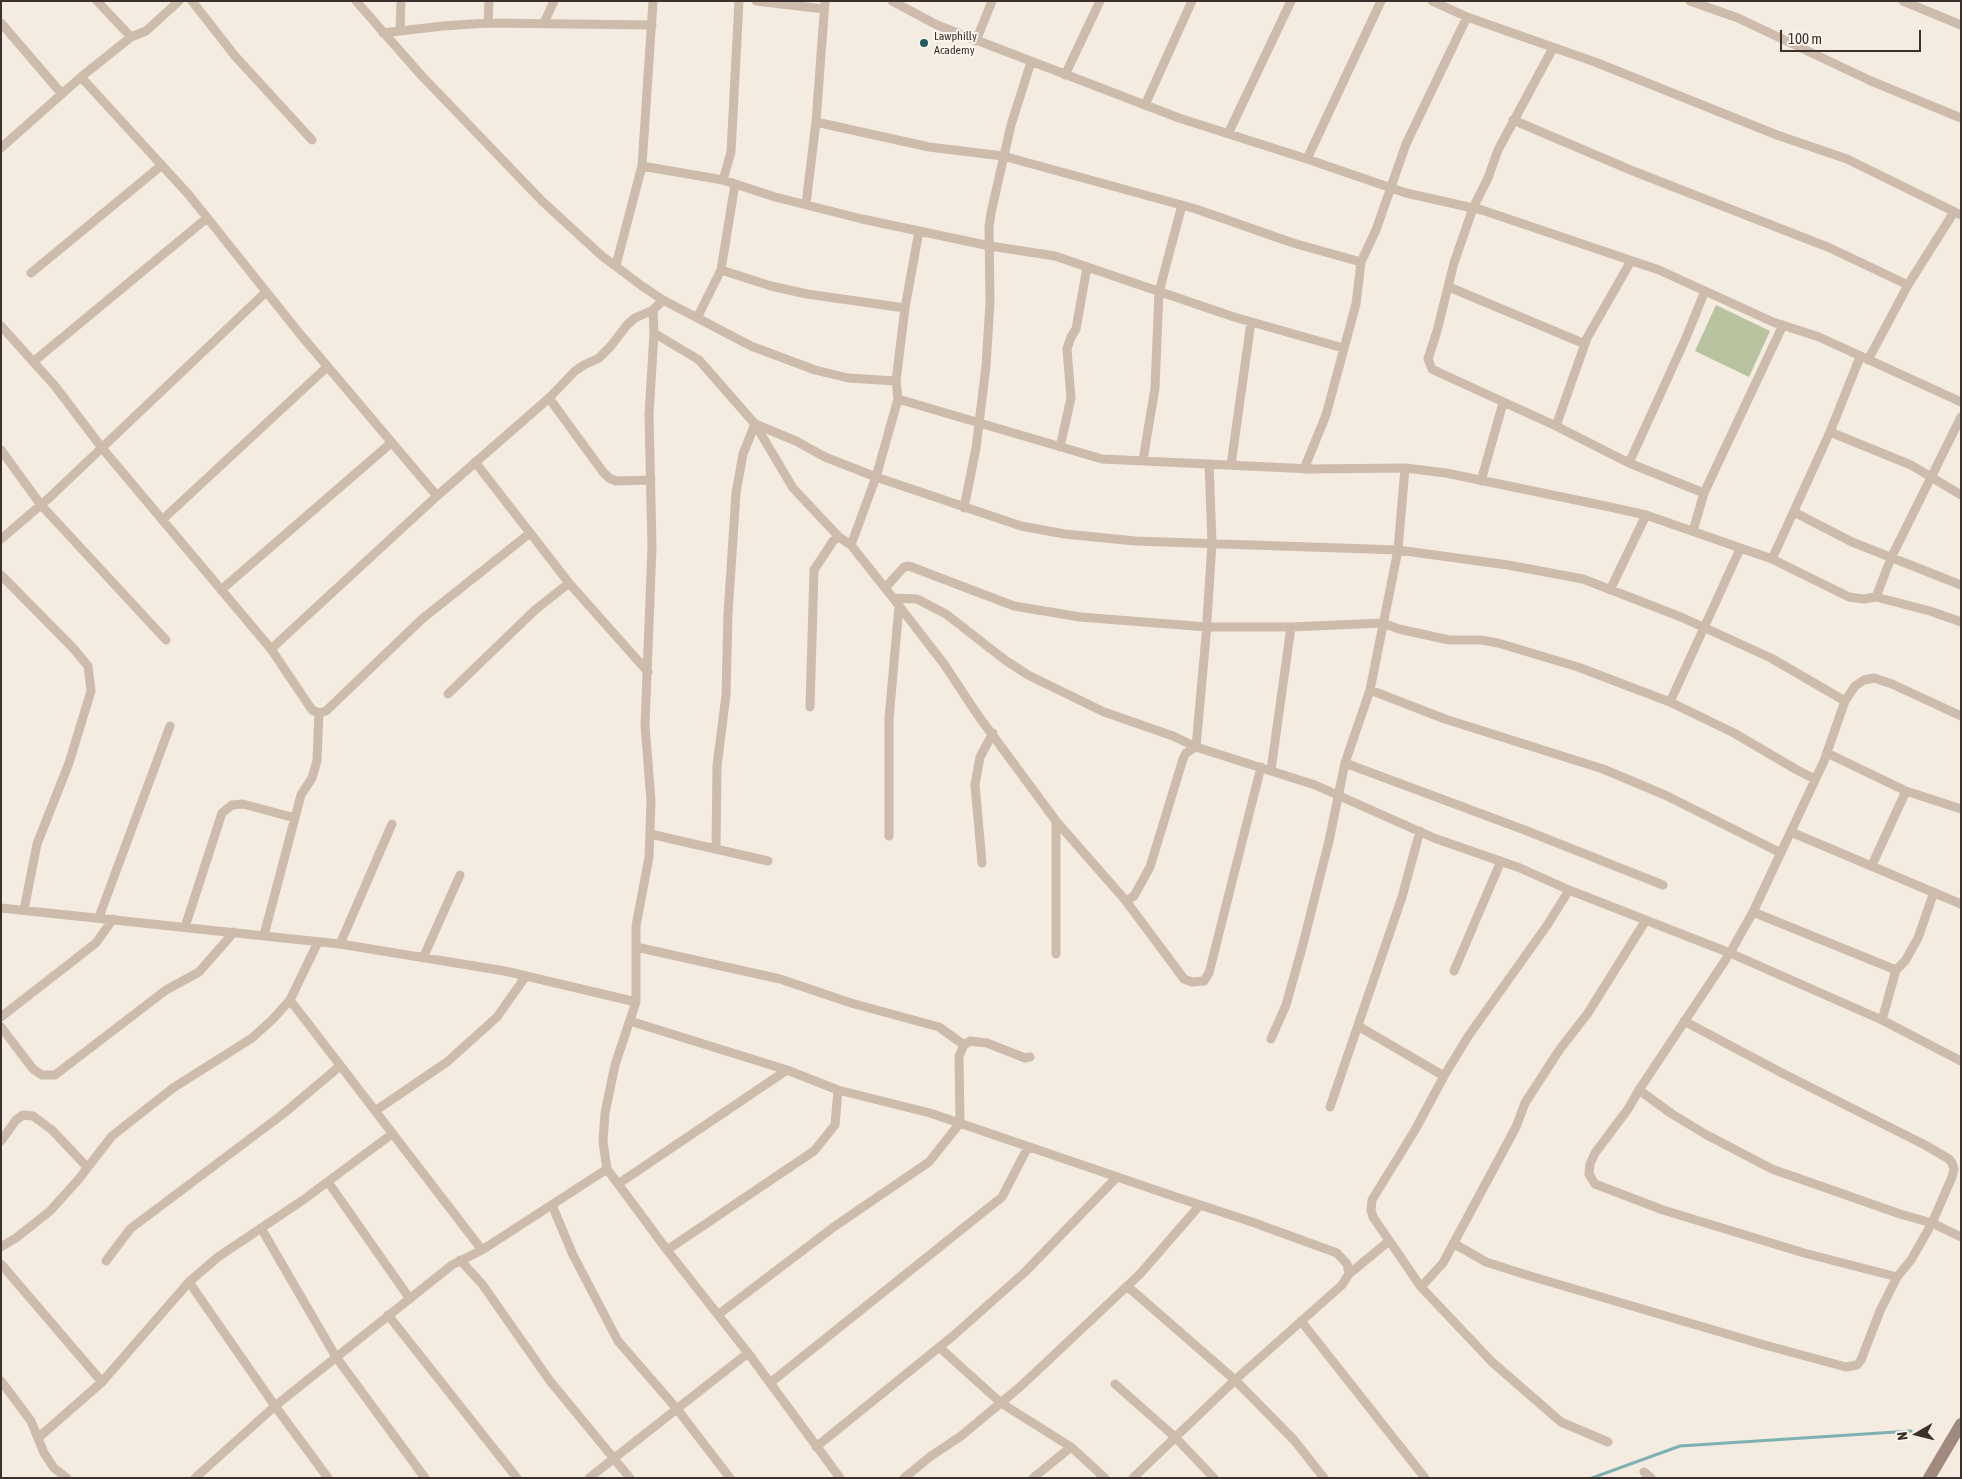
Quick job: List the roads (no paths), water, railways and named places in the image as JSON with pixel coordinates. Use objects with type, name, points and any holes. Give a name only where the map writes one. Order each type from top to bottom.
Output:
[{"type":"main road","points":[[1929,1478],[1961,1424]]},
{"type":"street","points":[[97,1],[131,37]]},
{"type":"street","points":[[1,148],[81,77],[131,37],[146,31],[179,1]]},
{"type":"street","points":[[192,1],[235,56],[312,140]]},
{"type":"street","points":[[356,1],[421,76],[542,201],[602,256],[642,286],[663,300],[751,346],[815,370],[848,378],[896,381]]},
{"type":"street","points":[[400,31],[401,1]]},
{"type":"street","points":[[488,23],[489,1]]},
{"type":"street","points":[[544,23],[554,1]]},
{"type":"street","points":[[616,265],[642,166],[653,1]]},
{"type":"street","points":[[722,180],[731,152],[740,1]]},
{"type":"street","points":[[756,1],[825,5],[816,122],[806,204]]},
{"type":"street","points":[[976,40],[992,1]]},
{"type":"street","points":[[1065,76],[1100,1]]},
{"type":"street","points":[[1145,106],[1192,1]]},
{"type":"street","points":[[1228,134],[1291,1]]},
{"type":"street","points":[[1307,159],[1381,1]]},
{"type":"street","points":[[1432,1],[1467,17],[1595,62],[1777,136],[1847,159],[1957,214],[1908,285],[1864,358],[1772,559]]},
{"type":"street","points":[[1690,1],[1738,18],[1871,81],[1961,118]]},
{"type":"street","points":[[1902,1],[1961,25]]},
{"type":"street","points":[[896,2],[937,26],[1145,106],[1406,193],[1474,208],[1659,270],[1783,325],[1820,337],[1961,402]]},
{"type":"street","points":[[1304,468],[1326,415],[1356,304],[1361,262],[1376,230],[1406,144],[1467,17]]},
{"type":"street","points":[[1,23],[62,94]]},
{"type":"street","points":[[383,33],[488,23],[652,25]]},
{"type":"street","points":[[1553,48],[1498,150],[1474,208],[1454,263],[1428,359],[1432,368],[1503,403],[1556,426],[1629,463],[1704,493]]},
{"type":"street","points":[[964,508],[976,448],[986,366],[990,312],[990,212],[1003,156],[1031,62]]},
{"type":"street","points":[[81,77],[207,218],[327,367],[437,496]]},
{"type":"street","points":[[1513,120],[1633,171],[1830,248],[1908,285]]},
{"type":"street","points":[[816,122],[929,147],[1003,156],[1182,205],[1293,243],[1361,262]]},
{"type":"street","points":[[31,273],[162,166]]},
{"type":"street","points":[[642,166],[722,180],[806,204],[919,231],[990,246],[1054,256],[1251,322],[1343,348]]},
{"type":"street","points":[[697,318],[721,270],[735,184]]},
{"type":"street","points":[[1143,460],[1155,388],[1159,292],[1182,205]]},
{"type":"street","points":[[33,362],[207,218]]},
{"type":"street","points":[[851,545],[876,477],[898,399],[896,381],[905,308],[919,231]]},
{"type":"street","points":[[1556,426],[1585,344],[1631,261]]},
{"type":"street","points":[[1060,447],[1071,398],[1067,349],[1076,329],[1087,267]]},
{"type":"street","points":[[721,270],[771,286],[807,294],[905,308]]},
{"type":"street","points":[[1449,287],[1585,344]]},
{"type":"street","points":[[1629,463],[1685,340],[1705,291]]},
{"type":"street","points":[[1,539],[41,505],[266,292]]},
{"type":"street","points":[[271,649],[437,496],[549,398],[575,371],[599,358],[635,318],[653,310],[663,300]]},
{"type":"street","points":[[653,310],[654,332],[649,415],[652,547],[645,725],[651,801],[649,857],[636,926],[636,1002],[615,1065],[605,1113],[603,1142],[607,1168],[667,1250],[719,1314],[840,1478]]},
{"type":"street","points":[[1231,465],[1244,360],[1251,322]]},
{"type":"street","points":[[1692,531],[1704,493],[1783,325]]},
{"type":"street","points":[[1,326],[55,386],[102,448],[271,649],[312,710],[318,713],[326,710],[422,619],[530,533]]},
{"type":"street","points":[[654,332],[699,360],[755,424],[792,488],[839,537],[851,545],[944,664],[977,714],[1056,821],[1126,902],[1184,978],[1192,982],[1204,981],[1209,974],[1261,767]]},
{"type":"street","points":[[162,520],[327,367]]},
{"type":"street","points":[[549,398],[609,478],[616,481],[651,480]]},
{"type":"street","points":[[898,399],[1102,459],[1304,468],[1405,468],[1446,473],[1646,515],[1772,559],[1849,597],[1864,599],[1876,597],[1930,611],[1961,622]]},
{"type":"street","points":[[1481,481],[1503,403]]},
{"type":"street","points":[[1876,597],[1891,558],[1961,417]]},
{"type":"street","points":[[755,424],[796,441],[825,457],[876,477],[1021,526],[1066,534],[1135,541],[1398,550],[1508,565],[1583,579],[1703,627],[1771,658],[1845,701]]},
{"type":"street","points":[[716,849],[717,766],[726,695],[728,614],[736,493],[743,454],[755,424]]},
{"type":"street","points":[[1830,432],[1910,465],[1961,495]]},
{"type":"street","points":[[221,590],[391,443]]},
{"type":"street","points":[[1,450],[41,505],[166,640]]},
{"type":"street","points":[[475,462],[569,583],[648,672]]},
{"type":"street","points":[[1196,747],[1207,627],[1212,543],[1209,464]]},
{"type":"street","points":[[1271,1039],[1286,1005],[1329,841],[1345,763],[1370,690],[1398,550],[1405,468]]},
{"type":"street","points":[[1794,512],[1852,542],[1961,585]]},
{"type":"street","points":[[1610,590],[1646,515]]},
{"type":"street","points":[[810,707],[814,570],[833,541],[839,537]]},
{"type":"street","points":[[1670,702],[1740,549]]},
{"type":"street","points":[[885,588],[904,567],[909,566],[1014,606],[1080,616],[1207,627],[1291,627],[1383,623],[1449,640],[1481,640],[1498,643],[1578,668],[1670,702],[1734,733],[1816,779]]},
{"type":"street","points":[[1,575],[74,648],[88,666],[91,691],[69,762],[38,844],[24,910]]},
{"type":"street","points":[[448,694],[535,610],[569,583]]},
{"type":"street","points":[[896,602],[917,600],[946,614],[1005,660],[1055,690],[1104,712],[1173,736],[1196,747],[1271,770],[1338,795],[1420,831],[1501,861],[1569,890],[1730,953],[1882,1020],[1961,1061]]},
{"type":"street","points":[[889,836],[889,719],[896,602]]},
{"type":"street","points":[[1271,770],[1291,627]]},
{"type":"street","points":[[1896,1277],[1663,1210],[1595,1184],[1589,1174],[1590,1164],[1595,1153],[1628,1109],[1730,953],[1753,912],[1816,779],[1845,701],[1855,686],[1864,680],[1874,678],[1892,684],[1961,716]]},
{"type":"street","points":[[1370,690],[1445,719],[1603,770],[1665,795],[1781,853]]},
{"type":"street","points":[[264,935],[301,795],[312,778],[317,761],[318,713]]},
{"type":"street","points":[[99,917],[170,726]]},
{"type":"street","points":[[982,863],[975,785],[980,757],[992,733]]},
{"type":"street","points":[[1126,902],[1134,896],[1150,867],[1183,759],[1186,753],[1196,747]]},
{"type":"street","points":[[1827,752],[1906,791],[1961,809]]},
{"type":"street","points":[[1345,763],[1522,829],[1663,885]]},
{"type":"street","points":[[1872,865],[1906,791]]},
{"type":"street","points":[[185,927],[222,813],[232,805],[244,804],[295,818]]},
{"type":"street","points":[[1056,821],[1056,954]]},
{"type":"street","points":[[340,944],[392,824]]},
{"type":"street","points":[[1330,1107],[1402,897],[1420,831]]},
{"type":"street","points":[[1791,832],[1961,904]]},
{"type":"street","points":[[650,834],[768,861]]},
{"type":"street","points":[[1454,971],[1501,861]]},
{"type":"street","points":[[423,958],[460,875]]},
{"type":"street","points":[[1569,890],[1548,924],[1484,1012],[1444,1076],[1415,1130],[1372,1200],[1373,1217],[1421,1287],[1492,1362],[1561,1422],[1608,1442]]},
{"type":"street","points":[[1882,1020],[1896,970],[1905,961],[1918,938],[1934,892]]},
{"type":"street","points":[[1,908],[340,944],[526,976],[636,1002]]},
{"type":"street","points":[[1753,912],[1896,970]]},
{"type":"street","points":[[1,1017],[96,944],[114,919]]},
{"type":"street","points":[[1421,1287],[1442,1263],[1534,1089],[1560,1049],[1588,1013],[1646,920]]},
{"type":"street","points":[[1,1027],[32,1069],[42,1075],[55,1075],[166,990],[199,972],[234,932]]},
{"type":"street","points":[[1,1247],[16,1238],[50,1211],[118,1130],[180,1083],[252,1038],[272,1020],[290,1000],[318,942]]},
{"type":"street","points":[[636,948],[780,979],[851,1003],[939,1027],[964,1045]]},
{"type":"street","points":[[375,1111],[447,1062],[497,1017],[526,976]]},
{"type":"street","points":[[290,1000],[482,1250]]},
{"type":"street","points":[[630,1021],[788,1070],[838,1090],[930,1113],[1282,1232],[1337,1253],[1347,1264],[1348,1274]]},
{"type":"street","points":[[1453,1243],[1486,1262],[1530,1276],[1761,1344],[1846,1366],[1857,1365],[1861,1360],[1880,1311],[1896,1277],[1911,1260],[1932,1224],[1954,1169],[1949,1160],[1884,1123],[1782,1073],[1684,1021]]},
{"type":"street","points":[[1358,1026],[1444,1076]]},
{"type":"street","points":[[719,1314],[835,1226],[929,1162],[960,1123],[959,1056],[964,1045],[970,1041],[987,1043],[1025,1058],[1030,1057]]},
{"type":"street","points":[[106,1261],[130,1229],[282,1114],[340,1066]]},
{"type":"street","points":[[618,1184],[788,1070]]},
{"type":"street","points":[[667,1250],[814,1151],[835,1125],[838,1090]]},
{"type":"street","points":[[1639,1090],[1672,1114],[1705,1134],[1772,1169],[1932,1224],[1961,1237]]},
{"type":"street","points":[[1,1141],[16,1120],[23,1115],[33,1116],[52,1130],[87,1167]]},
{"type":"street","points":[[38,1438],[102,1382],[189,1282],[218,1257],[328,1182],[392,1134]]},
{"type":"street","points":[[770,1383],[1002,1197],[1028,1147]]},
{"type":"street","points":[[195,1478],[275,1406],[452,1265],[482,1250],[607,1168]]},
{"type":"street","points":[[816,1446],[939,1347],[1025,1272],[1117,1177]]},
{"type":"street","points":[[328,1182],[410,1299]]},
{"type":"street","points":[[552,1205],[573,1255],[618,1341],[677,1409],[730,1478]]},
{"type":"street","points":[[904,1478],[930,1456],[961,1436],[1001,1403],[1127,1286],[1200,1205]]},
{"type":"street","points":[[260,1228],[336,1357],[424,1478]]},
{"type":"street","points":[[1133,1478],[1235,1380],[1342,1285],[1348,1274],[1389,1241]]},
{"type":"street","points":[[460,1260],[487,1292],[550,1381],[616,1458],[630,1478]]},
{"type":"street","points":[[1,1264],[102,1382]]},
{"type":"street","points":[[189,1282],[275,1406],[328,1478]]},
{"type":"street","points":[[1127,1286],[1235,1380],[1294,1440],[1324,1478]]},
{"type":"street","points":[[388,1315],[517,1478]]},
{"type":"street","points":[[1301,1321],[1425,1478]]},
{"type":"street","points":[[939,1347],[1001,1403],[1072,1447],[1105,1478]]},
{"type":"street","points":[[589,1478],[748,1353]]},
{"type":"street","points":[[1,1380],[31,1421],[44,1453],[54,1468],[67,1478]]},
{"type":"street","points":[[1115,1384],[1175,1437],[1214,1478]]},
{"type":"street","points":[[1033,1478],[1072,1447]]},
{"type":"street","points":[[204,1470],[210,1478]]},
{"type":"waterway","points":[[1592,1478],[1680,1446],[1911,1431]]},
{"type":"place","name":"Lawphilly Academy","points":[[924,43]]}]
